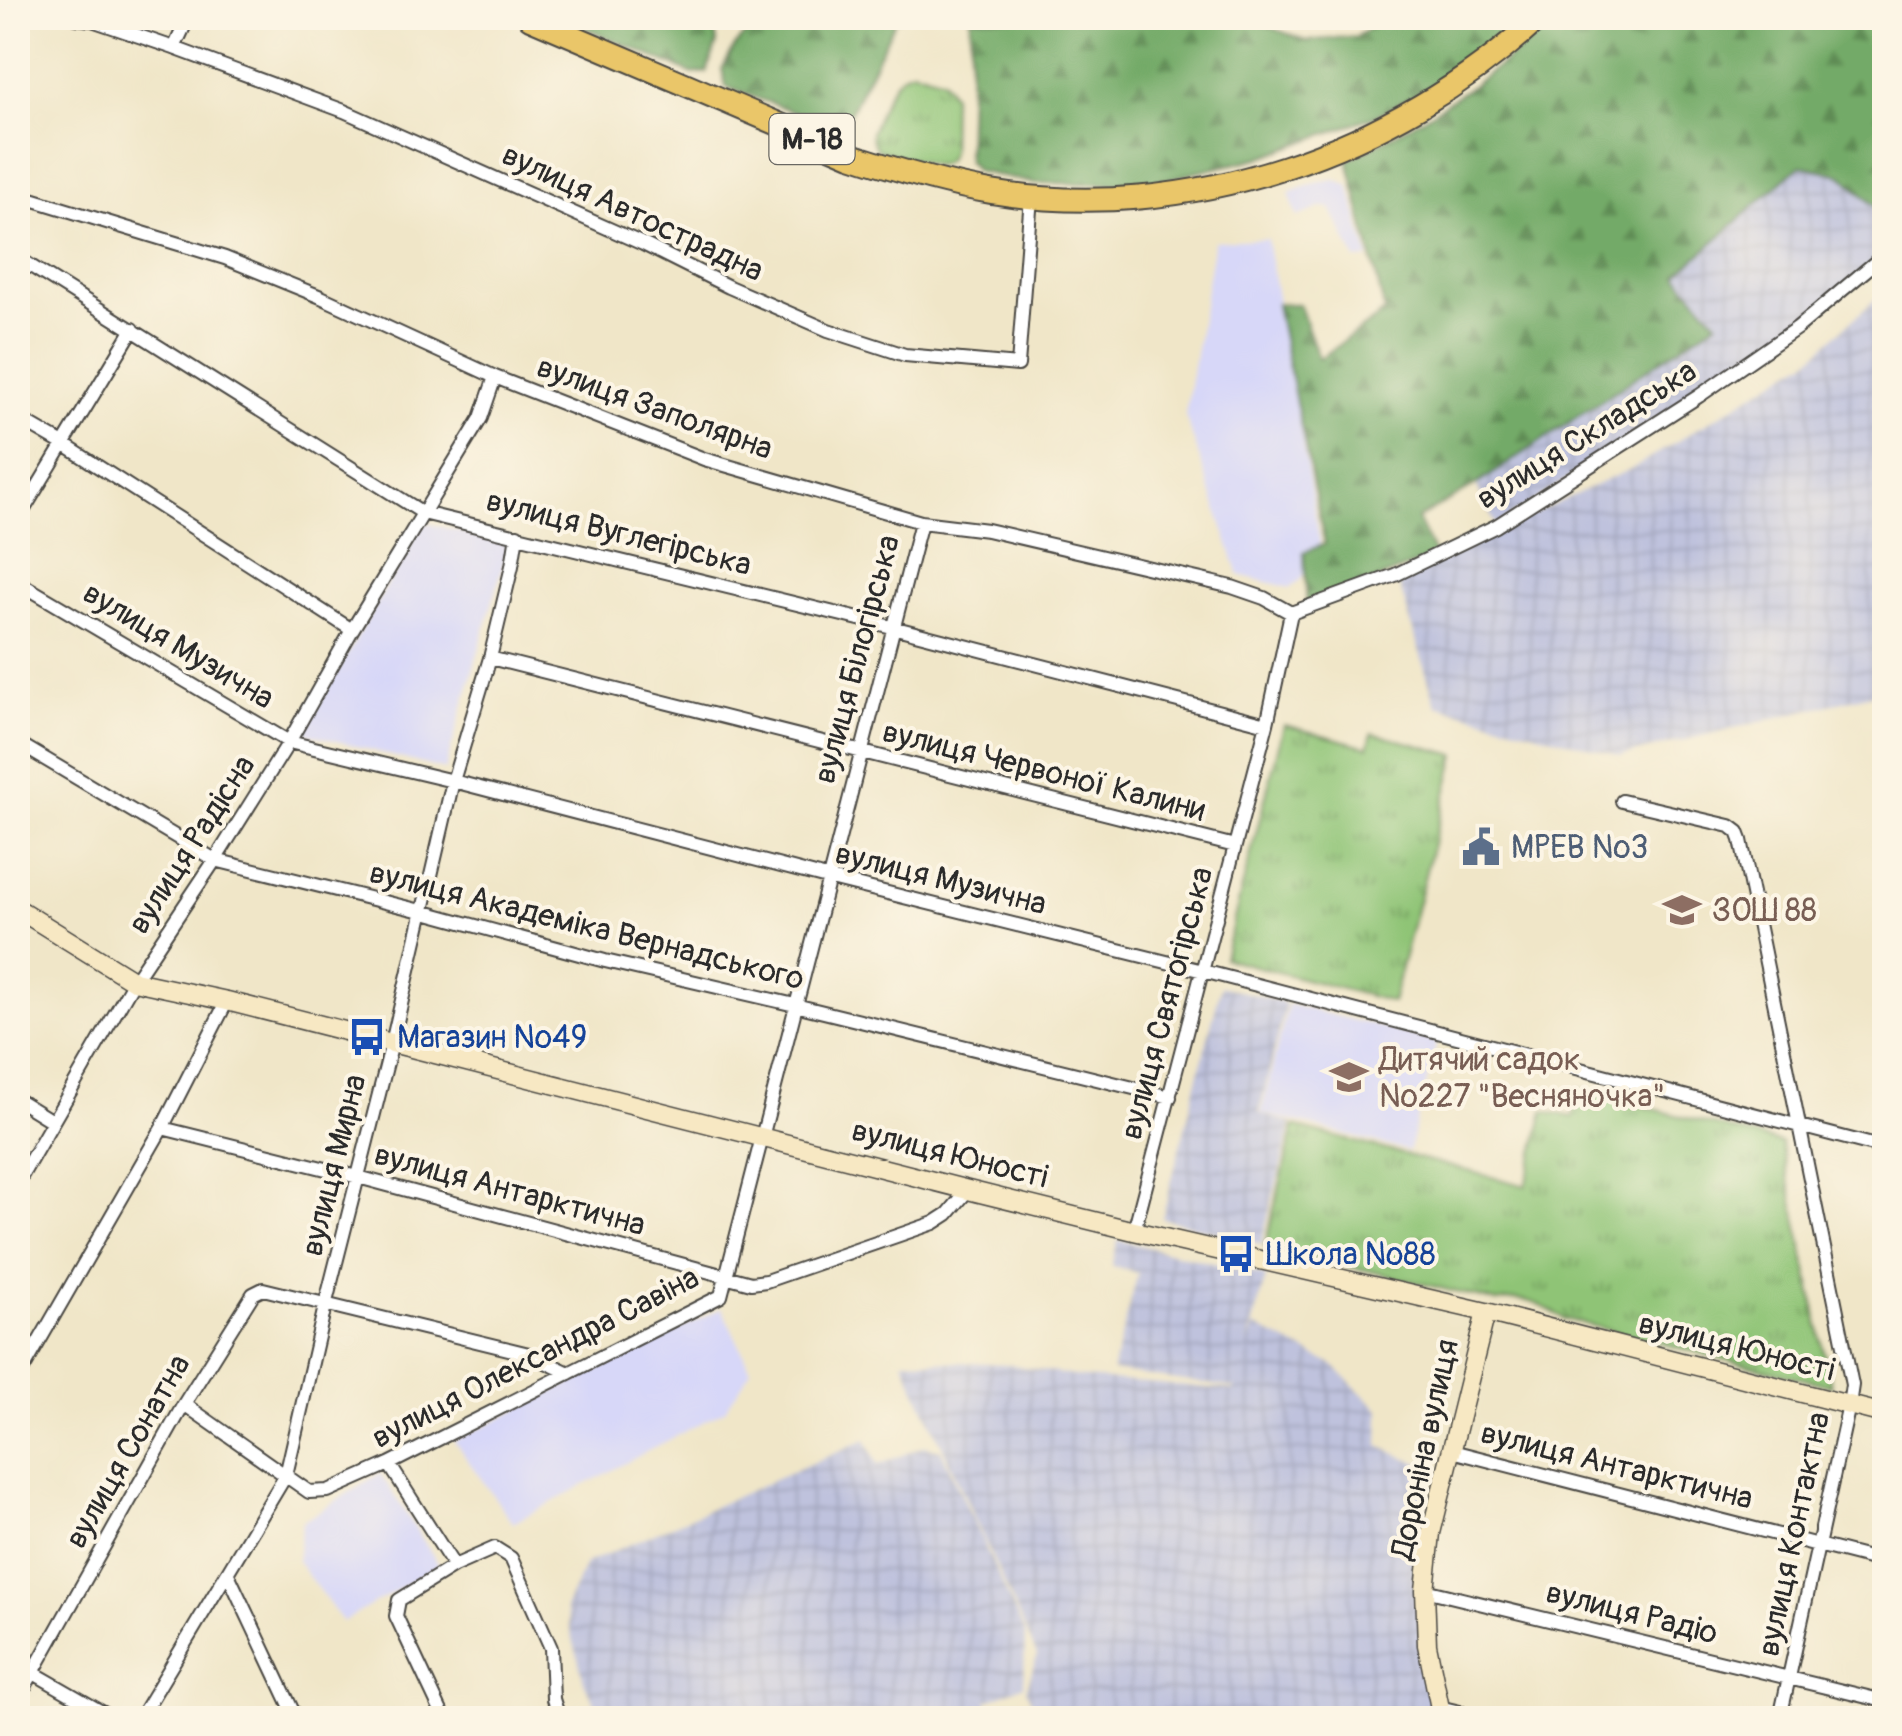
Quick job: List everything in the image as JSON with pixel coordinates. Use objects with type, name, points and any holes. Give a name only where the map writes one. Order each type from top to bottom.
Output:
[{"type":"highway","name":"М-18","points":[[530,18],[852,155],[958,186],[1080,200],[1130,199],[1210,187],[1330,152],[1410,111],[1482,64],[1539,18]]},
{"type":"street","name":"вулиця Автострадна","points":[[76,18],[174,48],[344,112],[828,330],[905,355],[1018,365],[1031,197]]},
{"type":"street","points":[[174,48],[188,18]]},
{"type":"street","name":"вулиця Заполярна","points":[[18,195],[225,258],[321,297],[495,377],[704,459],[920,522],[988,530],[1232,587],[1291,613]]},
{"type":"street","name":"вулиця Складська","points":[[1291,613],[1395,575],[1496,526],[1781,339],[1884,255]]},
{"type":"street","name":"вулиця Вуглегірська","points":[[18,258],[423,513],[892,627],[1267,724]]},
{"type":"street","points":[[18,519],[132,329]]},
{"type":"street","name":"вулиця Радісна","points":[[18,1182],[134,981],[289,742],[481,418],[495,377]]},
{"type":"street","points":[[18,418],[352,630]]},
{"type":"street","name":"вулиця Білогірська","points":[[726,1276],[920,522]]},
{"type":"street","name":"вулиця Мирна","points":[[140,1718],[286,1476],[453,781],[490,658],[517,535]]},
{"type":"street","name":"вулиця Музична","points":[[18,582],[289,742],[1202,971],[1884,1148]]},
{"type":"street","name":"вулиця Святогірська","points":[[1134,1231],[1267,724],[1291,613]]},
{"type":"street","name":"вулиця Червоної Калини","points":[[490,658],[1235,846]]},
{"type":"street","name":"вулиця Академіка Вернадського","points":[[18,743],[215,860],[605,962],[1170,1097]]},
{"type":"street","name":"вулиця Контактна","points":[[1622,800],[1730,826],[1742,840],[1852,1385],[1780,1718]]},
{"type":"street","name":"вулиця Юності","points":[[18,909],[134,981],[227,1001],[1134,1231],[1486,1312],[1884,1414]]},
{"type":"street","points":[[18,1378],[162,1128],[227,1001]]},
{"type":"street","points":[[18,1100],[52,1122]]},
{"type":"street","name":"вулиця Антарктична","points":[[162,1128],[726,1276]]},
{"type":"street","name":"вулиця Олександра Савіна","points":[[184,1404],[309,1492],[328,1492],[721,1296],[726,1276],[751,1283],[766,1281],[934,1223],[948,1214],[968,1190]]},
{"type":"street","name":"вулиця Сонатна","points":[[18,1699],[184,1404],[245,1304],[263,1288],[326,1302]]},
{"type":"street","points":[[326,1302],[529,1354],[569,1373]]},
{"type":"street","name":"Дороніна вулиця","points":[[1441,1713],[1427,1644],[1425,1590],[1431,1533],[1486,1312]]},
{"type":"street","name":"вулиця Антарктична","points":[[1452,1451],[1884,1562]]},
{"type":"street","points":[[389,1464],[454,1566]]},
{"type":"street","points":[[444,1718],[396,1616],[399,1600],[454,1566],[496,1548],[511,1558],[551,1648],[553,1699],[559,1718]]},
{"type":"street","points":[[228,1574],[296,1718]]},
{"type":"street","name":"вулиця Радіо","points":[[1425,1590],[1884,1701]]},
{"type":"street","points":[[32,1672],[112,1718]]},
{"type":"street","points":[[1441,1713],[1485,1718]]},
{"type":"shaded area","points":[[1800,165],[1842,175],[1879,211],[1884,206],[1884,255],[1797,328],[1496,526],[1476,485],[1716,322],[1677,275]]},
{"type":"shaded area","points":[[1336,180],[1349,185],[1369,259],[1356,260],[1331,208],[1297,217],[1289,193],[1321,181]]},
{"type":"shaded area","points":[[1267,239],[1320,543],[1301,579],[1290,588],[1239,575],[1185,415],[1214,241]]},
{"type":"shaded area","points":[[1883,292],[1884,691],[1621,756],[1436,705],[1397,578],[1639,465],[1811,358]]},
{"type":"shaded area","points":[[423,522],[509,544],[445,770],[303,732]]},
{"type":"shaded area","points":[[1221,986],[1286,1003],[1259,1113],[1292,1123],[1261,1244],[1162,1218]]},
{"type":"shaded area","name":"Дитячий садок №227 \"Весняночка\"","points":[[1288,1004],[1437,1041],[1409,1151],[1261,1113]]},
{"type":"shaded area","points":[[1118,1240],[1266,1276],[1247,1346],[1254,1326],[1333,1365],[1380,1410],[1379,1446],[1428,1467],[1419,1589],[1438,1718],[1039,1718],[1026,1690],[1037,1656],[903,1360],[1006,1364],[1085,1378],[1235,1390],[1112,1371],[1138,1273],[1111,1266]]},
{"type":"shaded area","points":[[722,1308],[751,1370],[725,1410],[513,1523],[454,1441]]},
{"type":"shaded area","points":[[866,1439],[878,1465],[924,1446],[941,1450],[1025,1634],[1024,1685],[987,1701],[994,1718],[602,1718],[584,1682],[565,1608],[585,1564]]},
{"type":"shaded area","points":[[380,1473],[439,1565],[343,1622],[297,1561],[302,1522]]},
{"type":"green space","points":[[562,18],[666,18],[674,32],[684,31],[695,21],[715,30],[717,43],[707,72],[693,74]]},
{"type":"green space","points":[[783,18],[902,18],[896,20],[842,129],[726,87],[722,69],[738,42],[757,28]]},
{"type":"green space","points":[[969,18],[1247,18],[1306,41],[1357,36],[1385,18],[1517,18],[1453,74],[1375,116],[1259,158],[1146,184],[1032,183],[976,171],[967,160]]},
{"type":"green space","points":[[1556,18],[1884,18],[1884,206],[1880,211],[1842,175],[1800,165],[1677,275],[1717,322],[1476,485],[1417,519],[1435,556],[1307,608],[1304,552],[1325,544],[1276,304],[1299,304],[1319,359],[1385,312],[1348,160],[1457,96]]},
{"type":"green space","points":[[913,70],[943,79],[952,94],[951,152],[940,164],[877,150],[871,138],[892,87]]},
{"type":"green space","points":[[1284,725],[1368,747],[1372,733],[1456,755],[1392,1002],[1224,958]]},
{"type":"green space","points":[[1579,1089],[1781,1143],[1831,1386],[1565,1319],[1525,1301],[1498,1302],[1265,1246],[1294,1126],[1526,1186],[1544,1111],[1573,1117]]},
{"type":"place","name":"МРЕВ №3","points":[[1481,847]]},
{"type":"place","name":"ЗОШ 88","points":[[1682,910]]},
{"type":"place","name":"Магазин №49","points":[[367,1037]]},
{"type":"place","name":"Дитячий садок №227 \"Весняночка\"","points":[[1349,1077]]},
{"type":"place","name":"Школа №88","points":[[1236,1254]]}]
